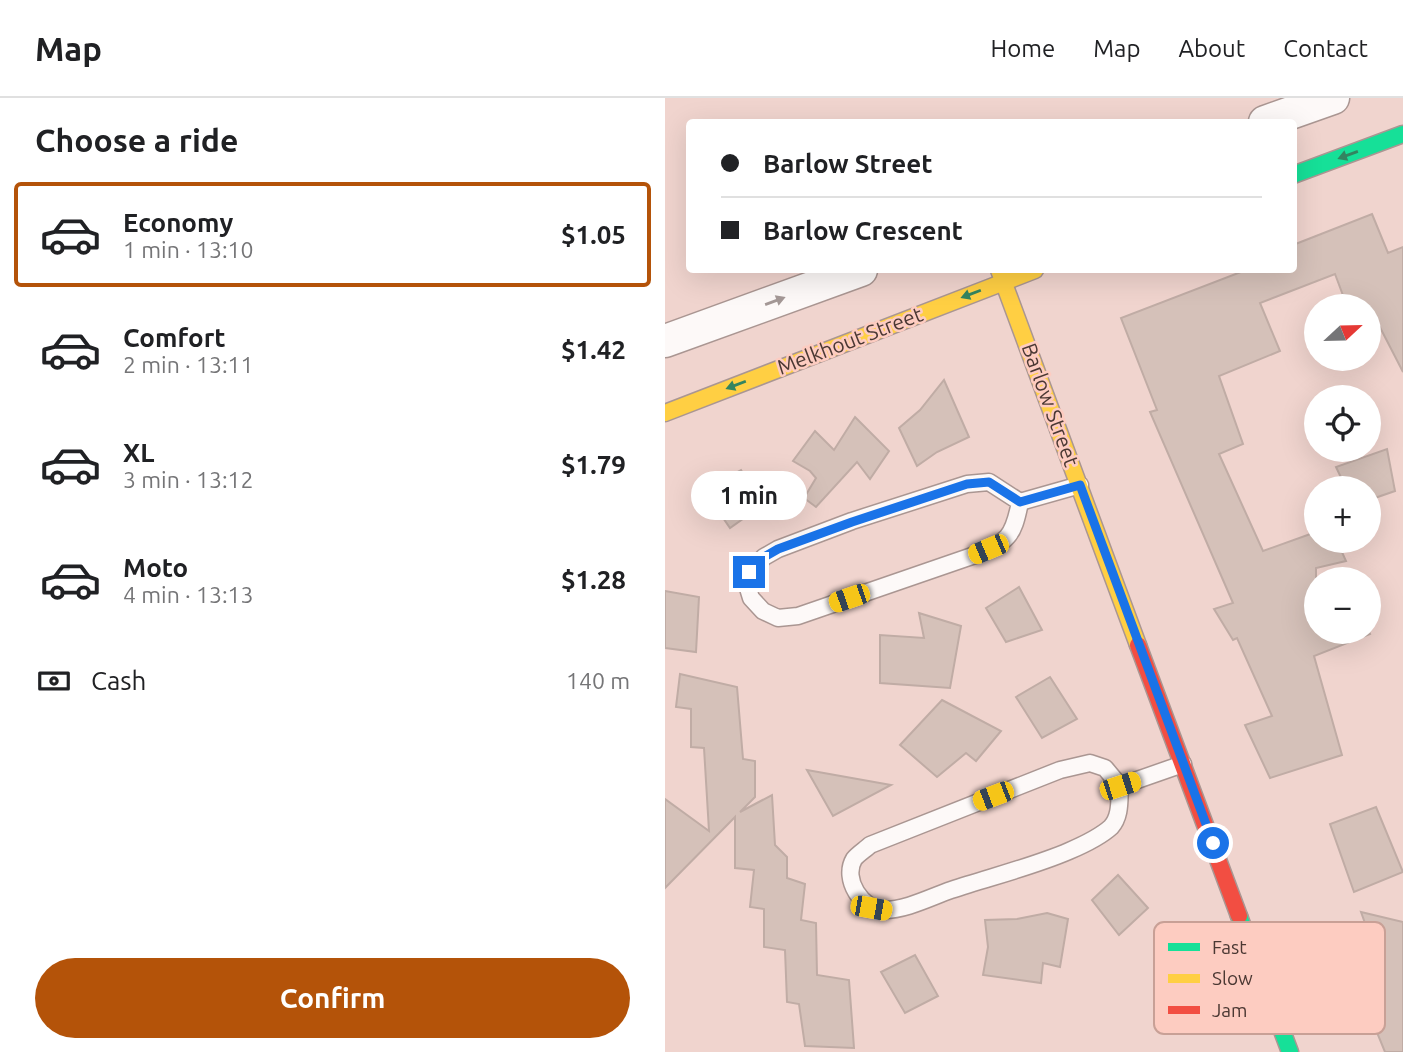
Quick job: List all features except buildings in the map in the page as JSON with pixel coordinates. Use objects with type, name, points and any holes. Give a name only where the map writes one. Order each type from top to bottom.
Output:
[{"type":"street","points":[[1274,119],[1333,98]]},
{"type":"street","points":[[1297,174],[1403,134]]},
{"type":"street","points":[[665,341],[852,273]]},
{"type":"street","name":"Melkhout Street","points":[[665,413],[1002,275]]},
{"type":"street","name":"Barlow Street","points":[[1002,275],[1242,922]]},
{"type":"street","name":"Barlow Street","points":[[1283,1034],[1290,1052]]},
{"type":"lane","points":[[1020,502],[1016,525],[1002,544],[975,555],[798,616],[778,618],[762,611],[751,598],[747,585],[749,572],[764,557],[778,549],[852,522],[967,484],[989,482],[1020,502],[1080,485]]},
{"type":"lane","points":[[1090,762],[1105,768],[1120,786],[1116,821],[1109,829],[1067,852],[912,904],[885,910],[871,908],[860,900],[854,886],[850,871],[855,859],[870,845],[1060,770],[1090,762]]},
{"type":"lane","points":[[1120,786],[1184,764]]},
{"type":"traffic: fast","points":[[1297,174],[1403,134]]},
{"type":"traffic: fast","points":[[1239,916],[1241,922]]},
{"type":"traffic: fast","points":[[1283,1034],[1290,1052]]},
{"type":"traffic: slow","points":[[1000,273],[1138,645]]},
{"type":"traffic: slow","points":[[665,413],[1027,273]]},
{"type":"traffic: jam","points":[[1138,645],[1239,916]]},
{"type":"route","points":[[749,572],[764,557],[778,549],[967,484],[989,482],[1020,502],[1080,485],[1213,843]]}]
